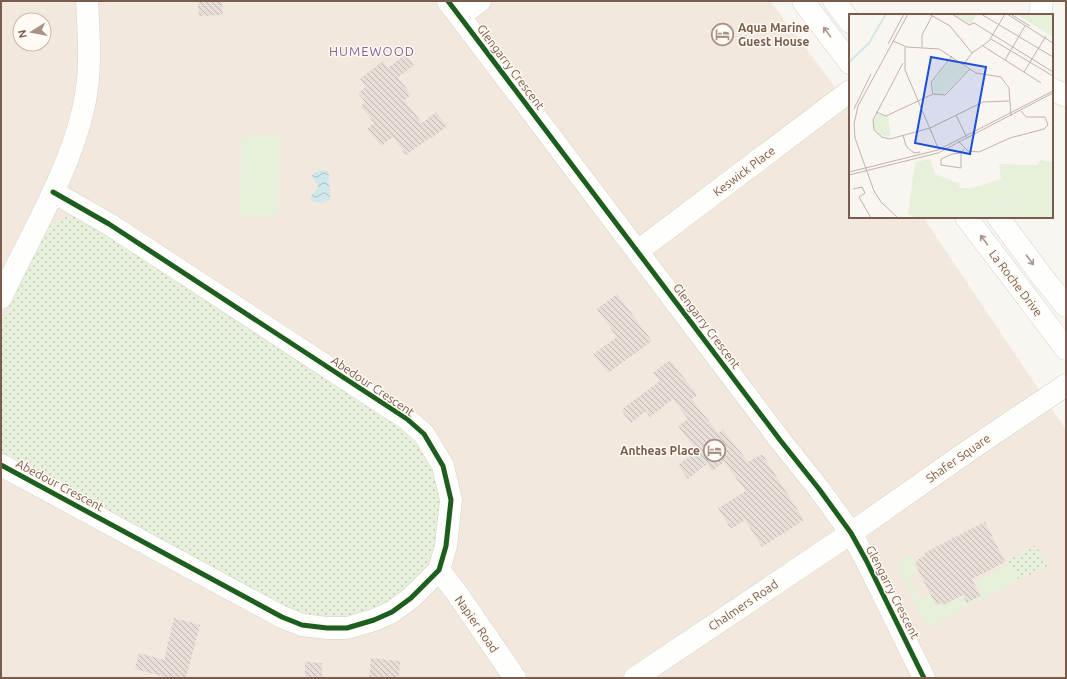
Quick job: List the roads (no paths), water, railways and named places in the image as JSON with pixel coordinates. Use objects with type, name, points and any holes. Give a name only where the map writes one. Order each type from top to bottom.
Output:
[{"type":"street","points":[[1,298],[6,276],[53,192],[74,141],[83,109],[88,79],[90,55],[86,1]]},
{"type":"street","points":[[454,8],[480,1]]},
{"type":"street","points":[[803,1],[849,62]]},
{"type":"street","points":[[834,1],[849,21]]},
{"type":"street","points":[[1040,14],[1042,1]]},
{"type":"street","name":"Glengarry Crescent","points":[[454,8],[851,533],[866,560],[924,678]]},
{"type":"street","points":[[1053,90],[1066,96]]},
{"type":"street","name":"Keswick Place","points":[[638,251],[849,92]]},
{"type":"street","name":"Abedour Crescent","points":[[1,465],[282,617],[302,625],[327,628],[347,628],[374,620],[392,612],[411,598],[438,570],[446,546],[451,500],[443,466],[424,434],[407,419],[195,280],[109,224],[53,192]]},
{"type":"street","name":"La Roche Drive","points":[[967,218],[1066,349]]},
{"type":"street","name":"La Roche Drive","points":[[999,218],[1066,306]]},
{"type":"street","name":"Shafer Square","points":[[851,533],[971,449],[1066,386]]},
{"type":"street","name":"Chalmers Road","points":[[635,678],[851,533]]},
{"type":"street","name":"Napier Road","points":[[438,570],[456,592],[515,678]]},
{"type":"water","points":[[319,170],[326,170],[328,172],[330,189],[330,199],[320,203],[310,199],[318,187],[316,182],[311,177]]},
{"type":"place","name":"Aqua Marine Guest House","points":[[723,34]]},
{"type":"place","name":"Antheas Place","points":[[715,450]]},
{"type":"district","name":"HUMEWOOD","points":[[372,51]]}]
